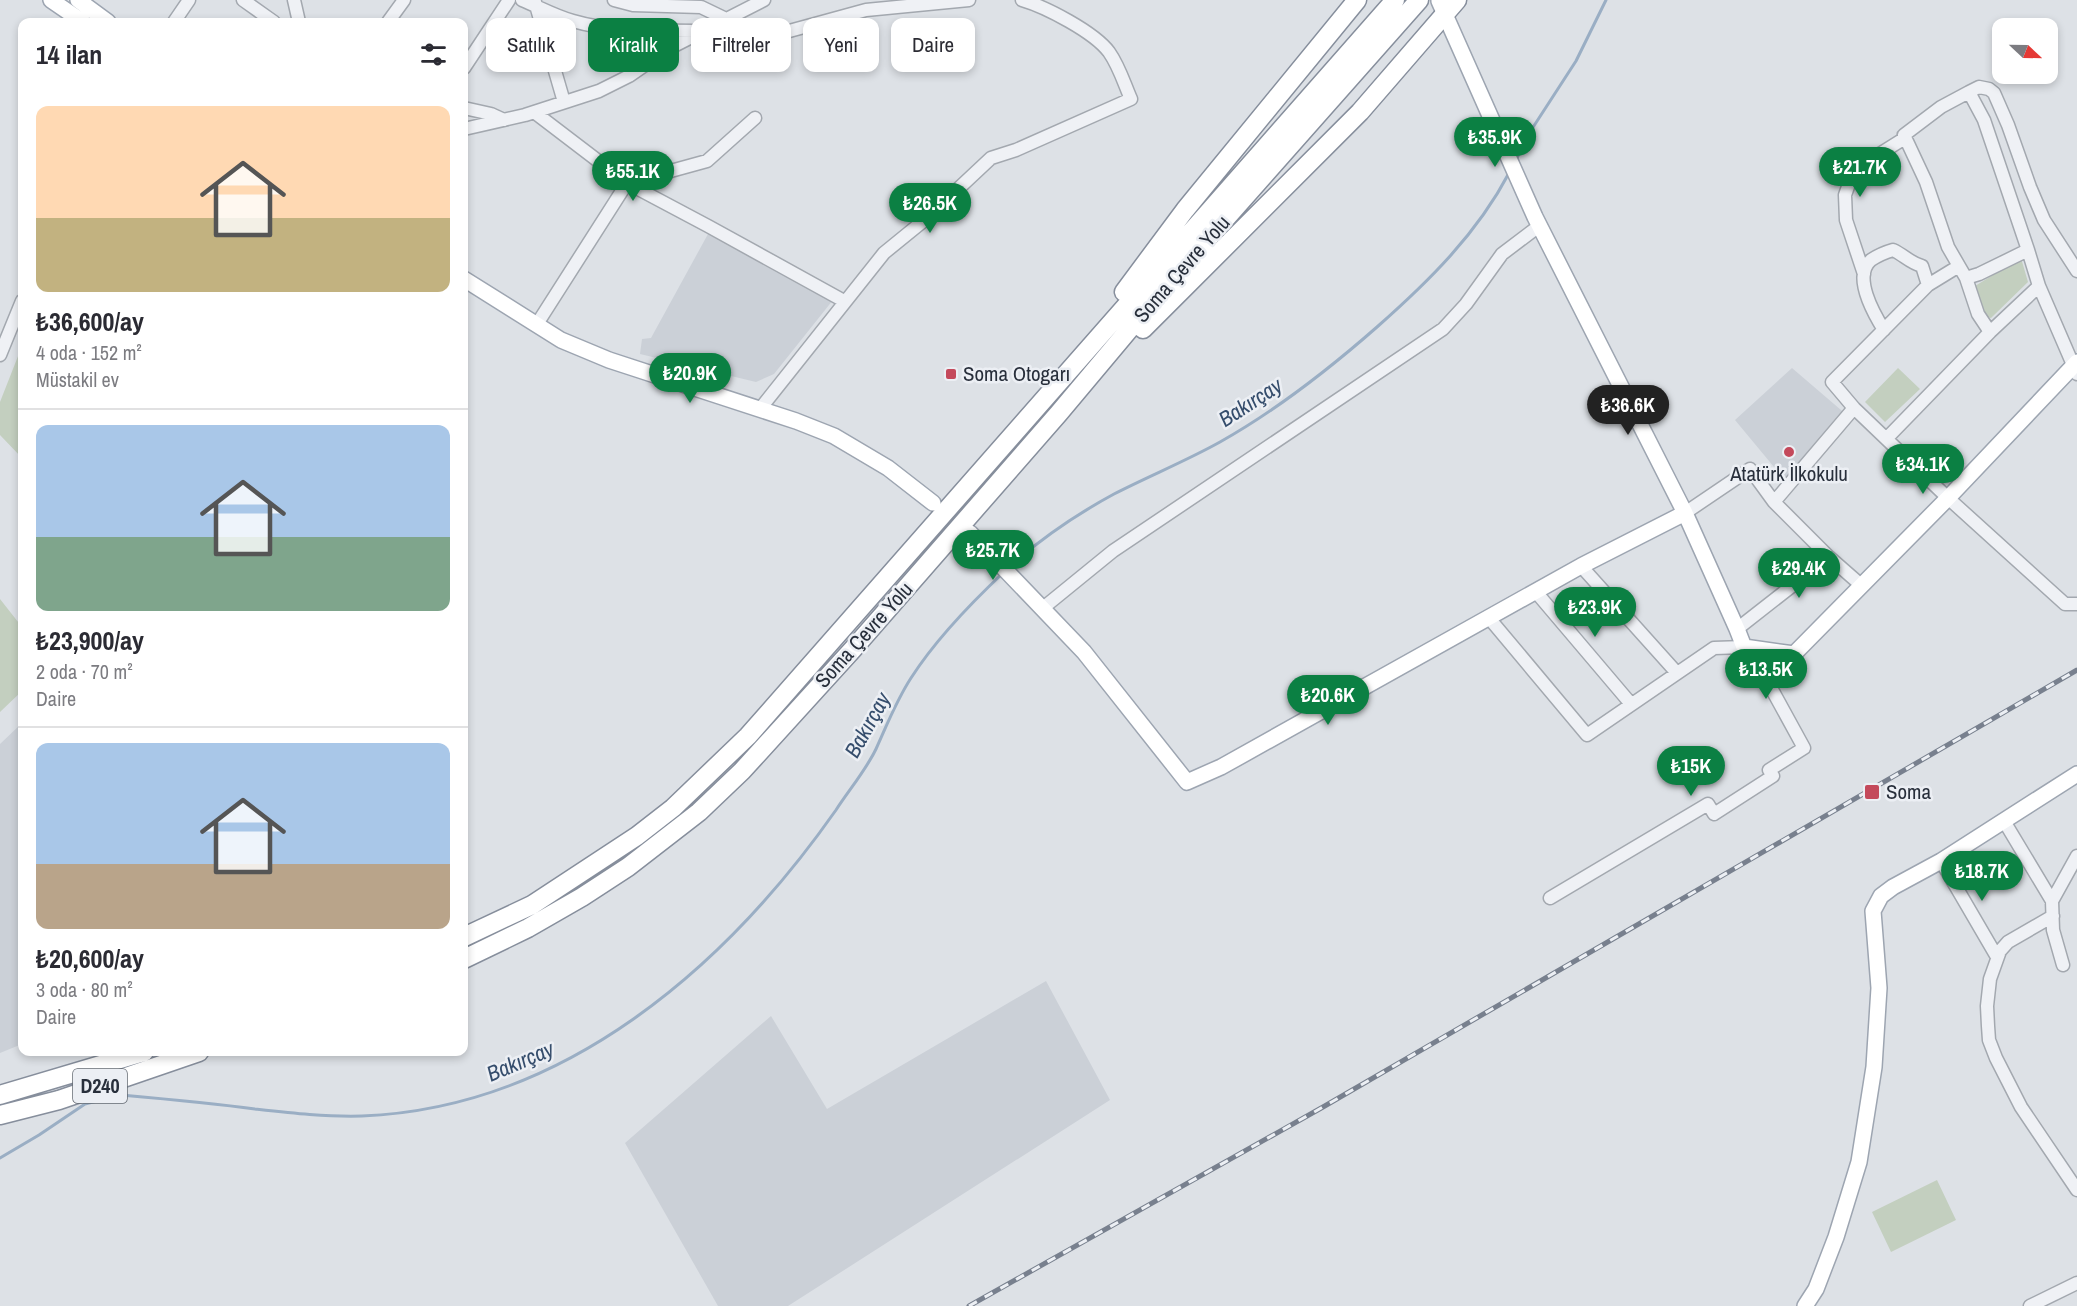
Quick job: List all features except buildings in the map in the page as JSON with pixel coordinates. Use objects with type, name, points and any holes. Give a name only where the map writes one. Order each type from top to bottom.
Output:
[{"type":"highway","points":[[1042,402],[1185,210],[1357,0]]},
{"type":"highway","name":"Soma Çevre Yolu","points":[[468,935],[532,905],[637,836],[673,808],[714,771],[785,696],[1395,0]]},
{"type":"highway","name":"Soma Çevre Yolu","points":[[468,957],[528,928],[628,867],[699,812],[742,771],[853,649],[1059,413],[1158,295],[1419,0]]},
{"type":"highway","points":[[1059,413],[1360,112],[1447,5]]},
{"type":"highway","name":"D240","points":[[0,1095],[131,1056]]},
{"type":"highway","name":"D240","points":[[0,1115],[59,1100],[187,1056]]},
{"type":"main road","points":[[51,0],[77,18]]},
{"type":"main road","points":[[85,2],[103,18]]},
{"type":"main road","points":[[1447,5],[1485,106],[1537,222],[1685,513],[1744,647],[1794,654],[2076,367]]},
{"type":"main road","points":[[468,281],[561,340],[609,360],[760,409],[834,436],[888,468],[933,503]]},
{"type":"main road","points":[[974,538],[1084,652],[1187,782],[1221,767],[1581,566],[1685,513]]},
{"type":"main road","points":[[1806,1305],[1816,1289],[1836,1237],[1859,1162],[1874,1067],[1879,988],[1874,911],[1881,896],[2076,778]]},
{"type":"street","points":[[177,18],[189,0]]},
{"type":"street","points":[[243,0],[268,18]]},
{"type":"street","points":[[294,0],[295,18]]},
{"type":"street","points":[[390,18],[404,0]]},
{"type":"street","points":[[468,62],[509,0]]},
{"type":"street","points":[[522,0],[535,3],[572,21],[603,28],[691,30]]},
{"type":"street","points":[[614,0],[633,5],[701,4],[724,18]]},
{"type":"street","points":[[728,18],[764,0]]},
{"type":"street","points":[[791,31],[866,10],[969,0]]},
{"type":"street","points":[[760,409],[844,301],[884,254],[927,218],[991,158],[1016,150],[1131,99],[1118,66],[1107,50],[1079,27],[1022,0]]},
{"type":"street","points":[[535,3],[564,102]]},
{"type":"street","points":[[468,128],[534,112],[598,91],[629,76],[668,49],[691,37]]},
{"type":"street","points":[[1990,332],[1978,314],[1966,278],[1948,247],[1926,183],[1905,138],[1904,135],[1911,128],[1941,107],[1979,87],[1989,89],[1994,93],[2044,220],[2077,271]]},
{"type":"street","points":[[1969,92],[1984,120],[2039,286],[2076,367]]},
{"type":"street","points":[[468,109],[491,114],[504,120]]},
{"type":"street","points":[[534,112],[627,183],[844,301]]},
{"type":"street","points":[[537,324],[627,183],[707,161],[755,118]]},
{"type":"street","points":[[1864,274],[1846,220],[1845,195],[1854,170],[1905,138]]},
{"type":"street","points":[[1043,608],[1113,551],[1443,329],[1466,304],[1502,254],[1537,222]]},
{"type":"street","points":[[1884,330],[1873,313],[1863,280],[1870,261],[1893,250],[1912,264],[1922,266],[1928,285]]},
{"type":"street","points":[[1966,278],[2028,250]]},
{"type":"street","points":[[1959,266],[1928,285],[1832,382],[1854,408],[1948,498],[2065,604],[2077,604]]},
{"type":"street","points":[[1887,438],[1990,332],[2039,286]]},
{"type":"street","points":[[0,355],[18,311]]},
{"type":"street","points":[[1774,502],[1854,408]]},
{"type":"street","points":[[1685,513],[1750,469],[1774,502],[1829,557],[1861,585]]},
{"type":"street","points":[[1737,629],[1829,557]]},
{"type":"street","points":[[1581,566],[1677,673]]},
{"type":"street","points":[[1536,592],[1631,704]]},
{"type":"street","points":[[1489,618],[1587,735],[1714,648],[1744,647],[1770,686],[1804,748],[1769,770],[1773,776],[1714,814],[1708,804],[1550,898]]},
{"type":"street","points":[[1770,686],[1794,654]]},
{"type":"street","points":[[2004,821],[2052,901],[2053,930],[2063,965]]},
{"type":"street","points":[[2052,901],[2077,856]]},
{"type":"street","points":[[1941,861],[1997,957]]},
{"type":"street","points":[[2053,916],[2008,942],[1997,957],[1990,979],[1987,1006],[1989,1040],[2021,1107],[2077,1190]]},
{"type":"street","points":[[2030,1306],[2077,1283]]},
{"type":"shaded area","points":[[708,234],[833,300],[774,374],[756,382],[640,354],[642,339],[651,338]]},
{"type":"shaded area","name":"Atatürk İlkokulu","points":[[1792,368],[1848,416],[1788,484],[1735,420]]},
{"type":"shaded area","points":[[18,727],[18,1046],[0,1053],[0,744]]},
{"type":"shaded area","points":[[1046,981],[1110,1100],[788,1306],[718,1306],[625,1143],[771,1016],[827,1109]]},
{"type":"green space","points":[[2021,258],[2028,282],[1991,318],[1984,316],[1975,286]]},
{"type":"green space","points":[[18,356],[18,454],[0,435],[0,402]]},
{"type":"green space","points":[[1898,368],[1920,389],[1885,422],[1865,402]]},
{"type":"green space","points":[[0,599],[18,622],[18,695],[0,712]]},
{"type":"green space","points":[[1937,1180],[1956,1220],[1891,1252],[1872,1212]]},
{"type":"waterway","name":"Bakırçay","points":[[1515,162],[1528,135],[1576,61],[1606,0]]},
{"type":"waterway","name":"Bakırçay","points":[[1010,566],[1047,536],[1087,510],[1114,494],[1220,442],[1262,417],[1321,374],[1377,327],[1433,275],[1467,237],[1509,173]]},
{"type":"waterway","name":"Bakırçay","points":[[0,1158],[85,1104],[121,1095],[295,1113],[362,1116],[436,1107],[506,1087],[571,1057],[633,1019],[691,974],[744,923],[792,868],[836,810],[872,757],[901,695],[931,650],[978,597],[1003,573]]},
{"type":"railway","points":[[969,1306],[1323,1107],[2077,670]]},
{"type":"place","name":"Soma Otogarı","points":[[951,374]]},
{"type":"place","name":"Atatürk İlkokulu","points":[[1789,452]]},
{"type":"place","name":"Soma","points":[[1872,792]]}]
